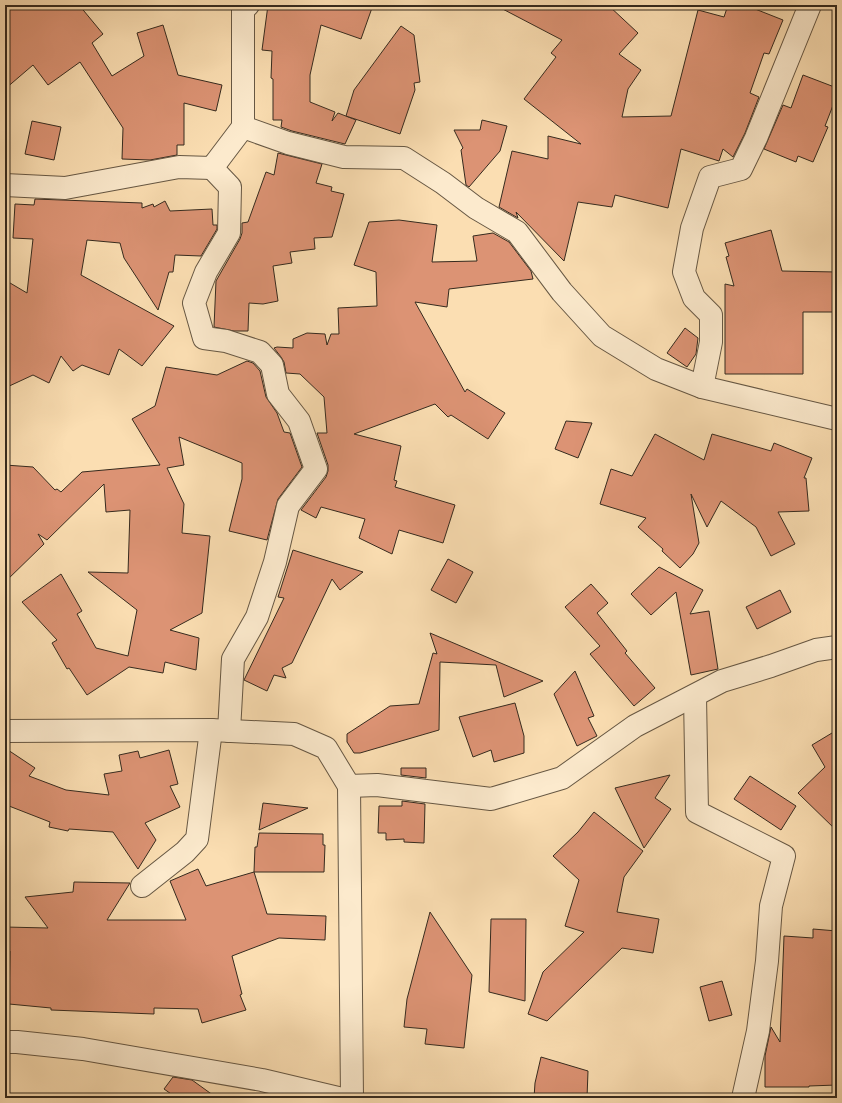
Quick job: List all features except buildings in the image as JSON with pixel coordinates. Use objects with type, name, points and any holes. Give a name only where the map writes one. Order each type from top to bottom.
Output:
[{"type":"street","points":[[212,168],[243,126],[243,10],[248,5]]},
{"type":"street","points":[[702,387],[711,342],[710,315],[694,298],[684,272],[692,228],[710,177],[741,169],[756,138],[810,5]]},
{"type":"street","points":[[243,126],[288,143],[344,157],[404,158],[443,183],[476,208],[517,232],[562,292],[602,336],[656,369],[702,387],[837,419]]},
{"type":"street","points":[[5,185],[65,188],[179,167],[212,168],[230,187],[229,233],[206,272],[194,303],[204,338],[226,341],[260,352],[272,365],[278,394],[299,421],[316,469],[288,506],[275,562],[257,618],[233,659],[197,839],[185,852],[142,886]]},
{"type":"street","points":[[349,786],[377,785],[491,799],[562,778],[635,726],[722,681],[816,650],[837,646]]},
{"type":"street","points":[[695,696],[697,812],[784,856],[771,906],[767,961],[758,1031],[743,1098]]},
{"type":"street","points":[[5,730],[220,730],[294,734],[326,748],[349,786],[352,1098]]},
{"type":"street","points":[[5,1042],[83,1048],[262,1080],[338,1098]]}]
